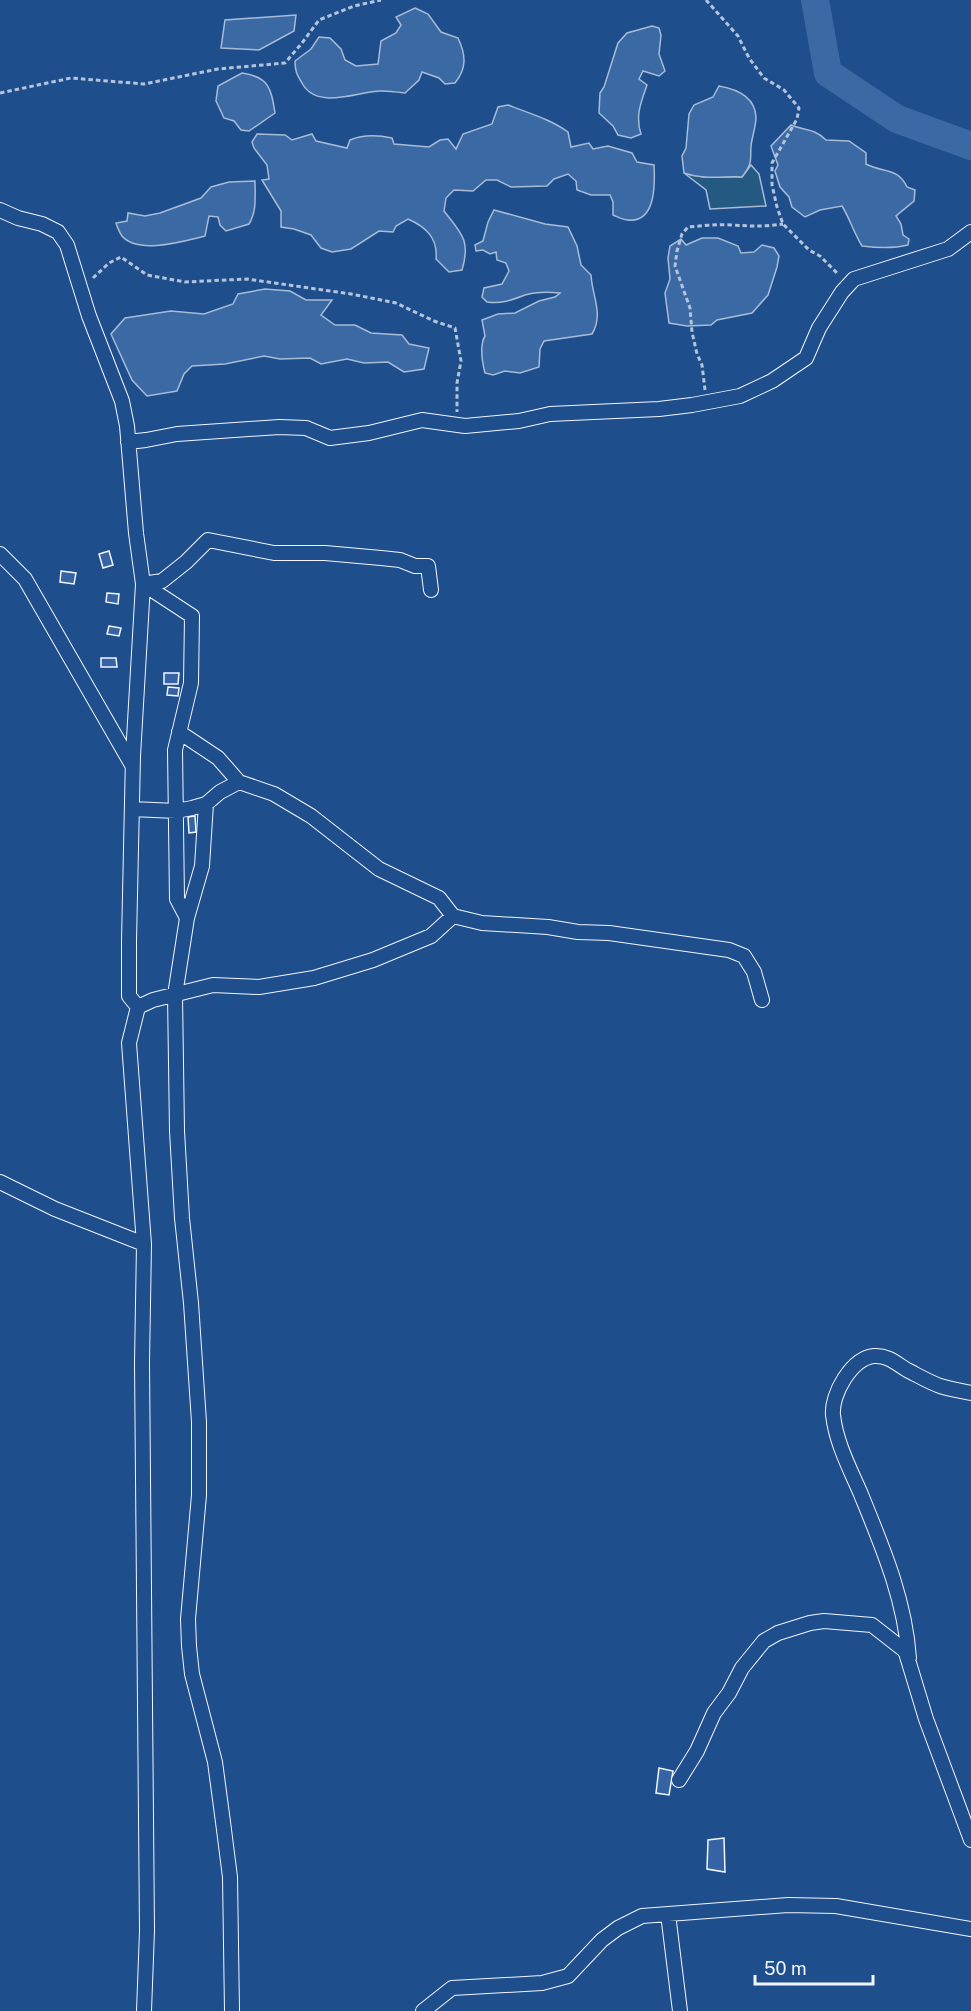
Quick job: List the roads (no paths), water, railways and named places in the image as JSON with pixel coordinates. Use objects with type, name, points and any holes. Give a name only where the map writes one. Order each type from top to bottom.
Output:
[{"type":"street","points":[[0,210],[18,218],[42,224],[58,232],[67,245],[84,300],[122,401],[143,584],[133,766],[129,996],[138,1007]]},
{"type":"street","points":[[128,442],[177,434],[279,427],[306,428],[330,438],[369,434],[422,420],[465,426],[519,421],[550,414],[659,409],[740,396],[772,381],[806,358],[819,328],[842,292],[854,279],[948,249],[971,232]]},
{"type":"street","points":[[143,584],[162,581],[208,540],[274,553],[325,553],[400,560],[415,566],[428,566],[431,590]]},
{"type":"street","points":[[0,554],[25,579],[133,766]]},
{"type":"street","points":[[143,584],[192,616],[191,683],[176,750],[177,899],[187,918]]},
{"type":"street","points":[[179,732],[218,758],[239,782],[274,794],[311,816],[379,869],[439,898],[453,916],[482,923],[609,933],[729,950],[744,956],[754,972],[762,1000]]},
{"type":"street","points":[[132,809],[176,811],[206,804],[220,792],[239,782]]},
{"type":"street","points":[[206,804],[202,866],[187,918],[175,994],[175,1073],[178,1163],[199,1422],[199,1495],[188,1619],[189,1646],[192,1674],[215,1762],[225,1833],[230,1877],[232,2011]]},
{"type":"street","points":[[144,2011],[147,1919],[142,1363],[144,1244],[129,1043],[138,1007],[153,999],[213,985],[259,987],[314,978],[373,960],[431,936],[453,916]]},
{"type":"street","points":[[0,1182],[55,1209],[144,1244]]},
{"type":"street","points":[[909,1663],[907,1629],[899,1593],[839,1443],[832,1412],[842,1379],[862,1360],[875,1356],[894,1360],[905,1369],[941,1386],[971,1393]]},
{"type":"street","points":[[679,1779],[697,1751],[714,1713],[758,1647],[778,1634],[818,1621],[872,1625],[904,1650],[926,1719],[971,1840]]},
{"type":"street","points":[[423,2011],[452,1988],[542,1983],[568,1976],[602,1940],[618,1928],[642,1916],[788,1905],[836,1906],[971,1929]]},
{"type":"street","points":[[668,1914],[680,2011]]},
{"type":"waterway","points":[[815,0],[828,73],[897,119],[971,146]]}]
